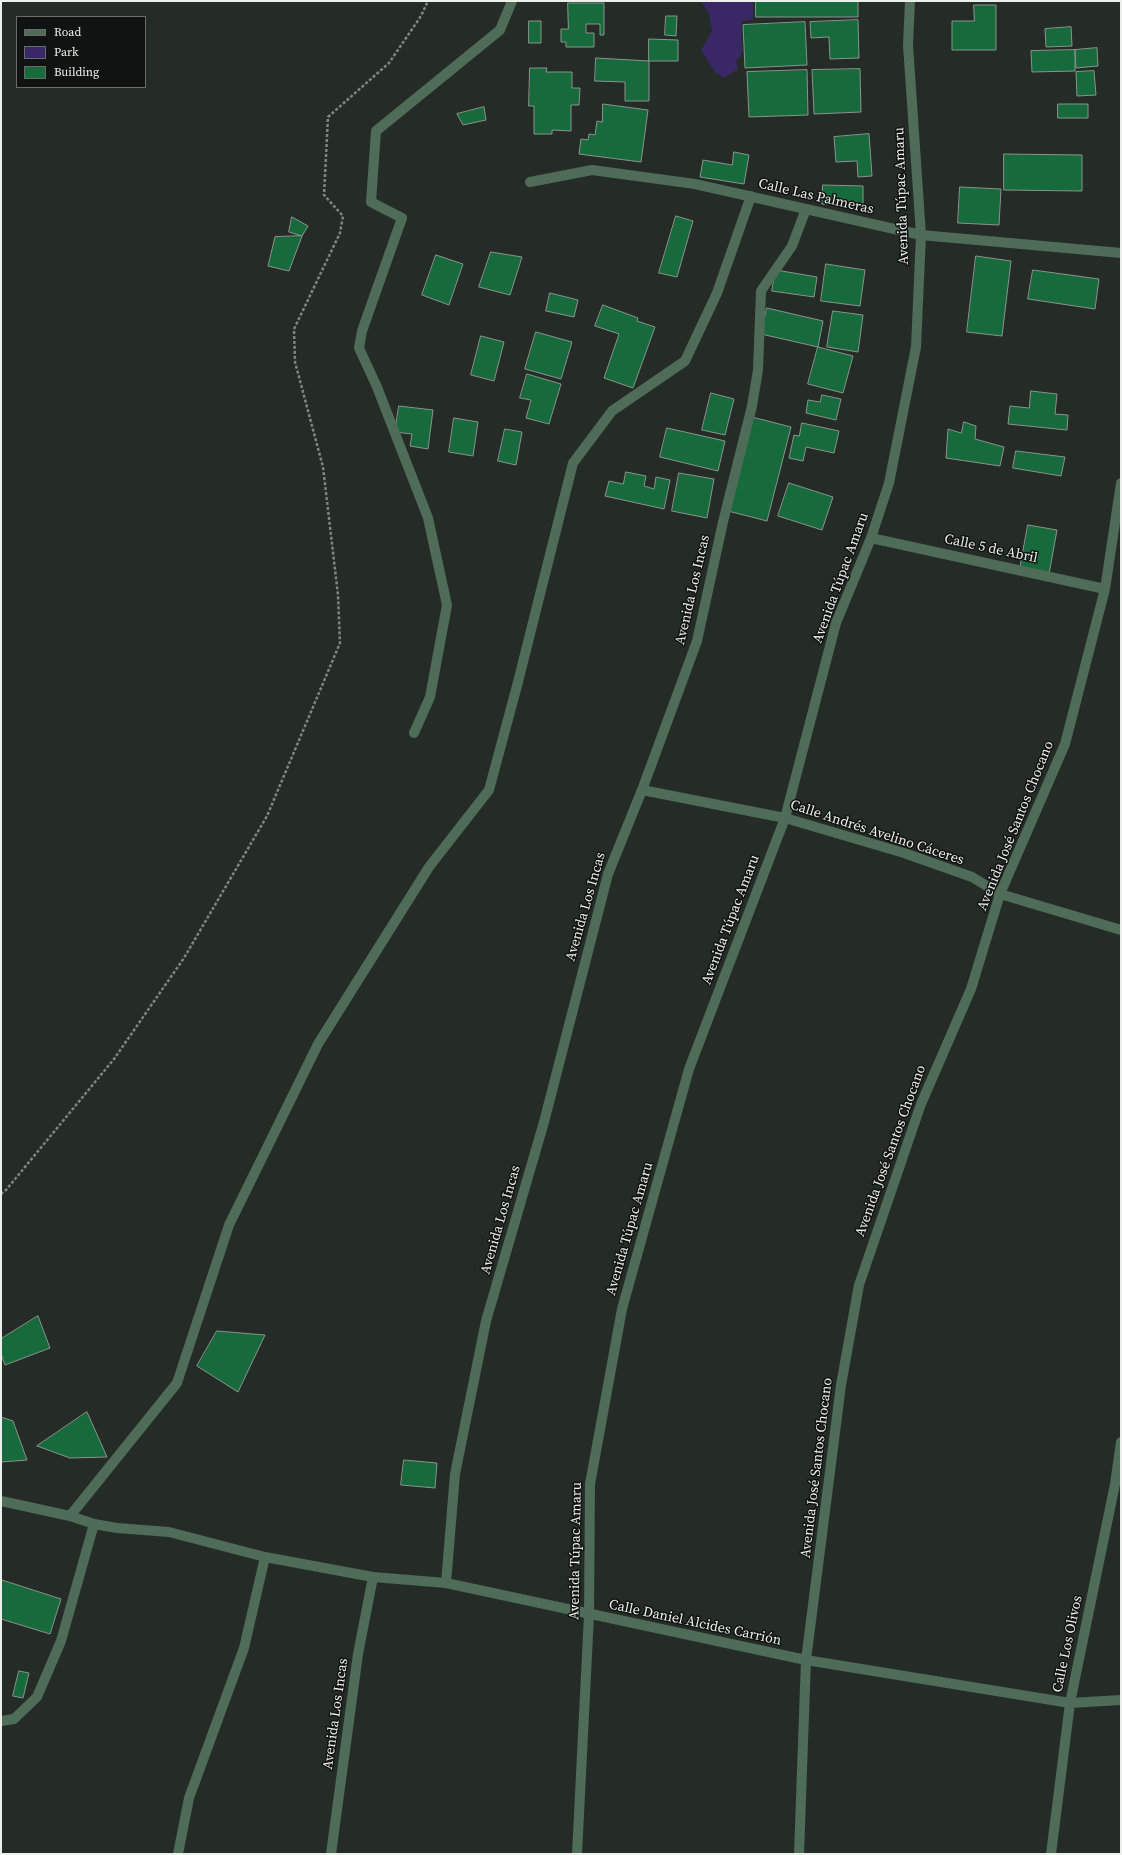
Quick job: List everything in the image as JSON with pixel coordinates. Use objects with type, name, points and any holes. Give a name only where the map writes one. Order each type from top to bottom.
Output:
[{"type":"street","points":[[414,733],[430,697],[446,605],[428,518],[378,386],[359,348],[362,331],[402,218],[371,202],[376,131],[500,30],[512,1]]},
{"type":"street","name":"Avenida Túpac Amaru","points":[[577,1854],[589,1615],[590,1484],[622,1309],[689,1069],[785,818],[836,623],[871,538],[889,483],[916,347],[921,235],[908,45],[910,1]]},
{"type":"street","name":"Calle Las Palmeras","points":[[530,182],[592,170],[695,184],[921,235],[1121,253]]},
{"type":"street","points":[[70,1516],[177,1383],[229,1225],[318,1044],[429,867],[489,790],[518,682],[573,463],[612,411],[685,361],[717,293],[751,196]]},
{"type":"street","name":"Avenida Los Incas","points":[[446,1583],[455,1474],[486,1321],[544,1122],[608,874],[642,790],[698,641],[722,522],[752,406],[758,370],[761,291],[792,246],[806,209]]},
{"type":"street","name":"Avenida José Santos Chocano","points":[[799,1854],[806,1660],[841,1384],[859,1285],[921,1104],[971,989],[1000,894],[1065,744],[1105,588],[1121,484]]},
{"type":"street","name":"Calle 5 de Abril","points":[[871,538],[1105,588]]},
{"type":"street","name":"Calle Andrés Avelino Cáceres","points":[[642,790],[785,818],[972,877],[1000,894],[1121,930]]},
{"type":"street","name":"Calle Los Olivos","points":[[1051,1854],[1070,1703],[1115,1484],[1121,1442]]},
{"type":"street","name":"Calle Daniel Alcides Carrión","points":[[1,1501],[70,1516],[94,1524],[117,1528],[169,1532],[265,1557],[374,1578],[446,1583],[589,1615],[806,1660],[1070,1703],[1121,1700]]},
{"type":"street","points":[[1,1721],[14,1719],[37,1697],[61,1641],[94,1524]]},
{"type":"street","points":[[178,1854],[190,1798],[244,1648],[265,1557]]},
{"type":"street","name":"Avenida Los Incas","points":[[331,1854],[358,1654],[374,1578]]},
{"type":"path","points":[[1,1194],[6,1190],[114,1059],[184,958],[267,816],[340,643],[338,595],[323,467],[295,362],[294,329],[340,233],[343,216],[324,195],[328,117],[389,63],[422,16],[428,1]]},
{"type":"green space","points":[[701,1],[753,1],[753,20],[741,21],[742,53],[736,61],[738,69],[724,78],[714,71],[701,50],[712,31],[709,14]]},
{"type":"building","points":[[756,1],[858,1],[858,17],[756,17]]},
{"type":"building","points":[[568,3],[604,3],[604,35],[600,35],[600,24],[586,24],[586,33],[594,33],[594,47],[566,47],[566,42],[561,42],[561,29],[568,29]]},
{"type":"building","points":[[974,5],[996,5],[996,50],[952,50],[952,21],[974,21]]},
{"type":"building","points":[[666,16],[677,16],[676,36],[665,35]]},
{"type":"building","points":[[858,20],[859,58],[830,59],[829,37],[811,38],[810,22]]},
{"type":"building","points":[[529,21],[541,21],[541,43],[529,43]]},
{"type":"building","points":[[805,22],[807,65],[745,68],[743,25]]},
{"type":"building","points":[[1071,27],[1072,46],[1046,47],[1045,29]]},
{"type":"building","points":[[649,39],[678,40],[678,61],[649,61]]},
{"type":"building","points":[[1097,48],[1098,66],[1076,68],[1075,50]]},
{"type":"building","points":[[1075,50],[1075,71],[1032,72],[1031,51]]},
{"type":"building","points":[[596,58],[649,61],[649,101],[625,101],[625,82],[595,81]]},
{"type":"building","points":[[530,68],[547,68],[546,72],[572,72],[572,88],[580,88],[579,105],[571,105],[571,131],[552,130],[552,134],[534,134],[534,106],[529,106]]},
{"type":"building","points":[[860,69],[861,112],[814,114],[812,70]]},
{"type":"building","points":[[807,70],[808,115],[749,117],[747,72]]},
{"type":"building","points":[[1094,71],[1096,95],[1077,96],[1076,72]]},
{"type":"building","points":[[603,104],[648,110],[641,162],[579,154],[581,139],[588,140],[589,134],[595,135],[597,121],[602,122]]},
{"type":"building","points":[[1058,104],[1088,104],[1088,118],[1058,118]]},
{"type":"building","points":[[484,107],[486,120],[463,125],[457,114]]},
{"type":"building","points":[[869,134],[872,176],[858,177],[857,161],[836,162],[834,137]]},
{"type":"building","points":[[734,152],[749,155],[744,184],[700,177],[703,160],[732,165]]},
{"type":"building","points":[[1004,154],[1082,155],[1082,191],[1004,190]]},
{"type":"building","points":[[823,185],[863,186],[863,205],[822,204]]},
{"type":"building","points":[[960,187],[1001,189],[999,225],[958,223]]},
{"type":"building","points":[[676,216],[693,221],[677,277],[659,273]]},
{"type":"building","points":[[292,217],[308,226],[302,236],[289,232]]},
{"type":"building","points":[[302,236],[289,271],[268,266],[275,237]]},
{"type":"building","points":[[491,252],[522,257],[510,295],[479,287]]},
{"type":"building","points":[[436,255],[463,264],[449,305],[422,295]]},
{"type":"building","points":[[976,256],[1011,261],[1002,336],[967,332]]},
{"type":"building","points":[[826,264],[865,270],[860,306],[821,301]]},
{"type":"building","points":[[776,270],[817,277],[814,297],[772,291]]},
{"type":"building","points":[[1033,270],[1099,279],[1095,309],[1028,299]]},
{"type":"building","points":[[550,293],[578,300],[574,317],[546,311]]},
{"type":"building","points":[[603,305],[638,318],[637,321],[655,327],[633,388],[604,378],[619,334],[595,326]]},
{"type":"building","points":[[767,308],[823,321],[818,347],[761,334]]},
{"type":"building","points":[[833,311],[863,315],[858,352],[827,347]]},
{"type":"building","points":[[536,332],[572,342],[561,379],[525,369]]},
{"type":"building","points":[[481,336],[504,342],[494,381],[471,375]]},
{"type":"building","points":[[818,347],[853,356],[843,393],[808,384]]},
{"type":"building","points":[[527,374],[561,384],[549,424],[526,418],[531,400],[520,398]]},
{"type":"building","points":[[1031,391],[1057,394],[1055,414],[1068,415],[1067,430],[1008,424],[1010,406],[1029,408]]},
{"type":"building","points":[[711,393],[734,399],[725,435],[702,430]]},
{"type":"building","points":[[822,395],[841,399],[836,420],[806,413],[808,400],[820,402]]},
{"type":"building","points":[[399,406],[433,410],[428,449],[410,446],[412,434],[395,432]]},
{"type":"building","points":[[752,417],[791,427],[767,521],[728,511]]},
{"type":"building","points":[[454,418],[478,422],[473,456],[449,452]]},
{"type":"building","points":[[964,422],[976,426],[975,439],[1004,447],[1000,466],[946,458],[948,429],[961,433]]},
{"type":"building","points":[[802,423],[839,431],[834,453],[806,447],[803,461],[789,458],[794,435],[799,436]]},
{"type":"building","points":[[667,428],[725,441],[718,471],[660,457]]},
{"type":"building","points":[[505,429],[522,432],[516,465],[498,461]]},
{"type":"building","points":[[1016,451],[1065,457],[1061,476],[1013,468]]},
{"type":"building","points":[[626,472],[646,476],[644,486],[654,489],[656,477],[670,480],[664,509],[605,496],[609,481],[623,484]]},
{"type":"building","points":[[679,473],[714,479],[707,518],[672,511]]},
{"type":"building","points":[[789,483],[833,497],[822,530],[778,516]]},
{"type":"building","points":[[1028,525],[1057,530],[1049,574],[1020,569]]},
{"type":"building","points":[[38,1316],[50,1348],[5,1365],[1,1354],[1,1339]]},
{"type":"building","points":[[217,1331],[265,1335],[238,1392],[197,1366]]},
{"type":"building","points":[[87,1412],[107,1457],[70,1458],[37,1446]]},
{"type":"building","points":[[1,1417],[13,1421],[27,1460],[1,1462]]},
{"type":"building","points":[[404,1460],[437,1463],[435,1488],[401,1485]]},
{"type":"building","points":[[2,1580],[61,1599],[50,1634],[1,1619]]},
{"type":"building","points":[[19,1671],[29,1673],[23,1698],[13,1696]]}]
